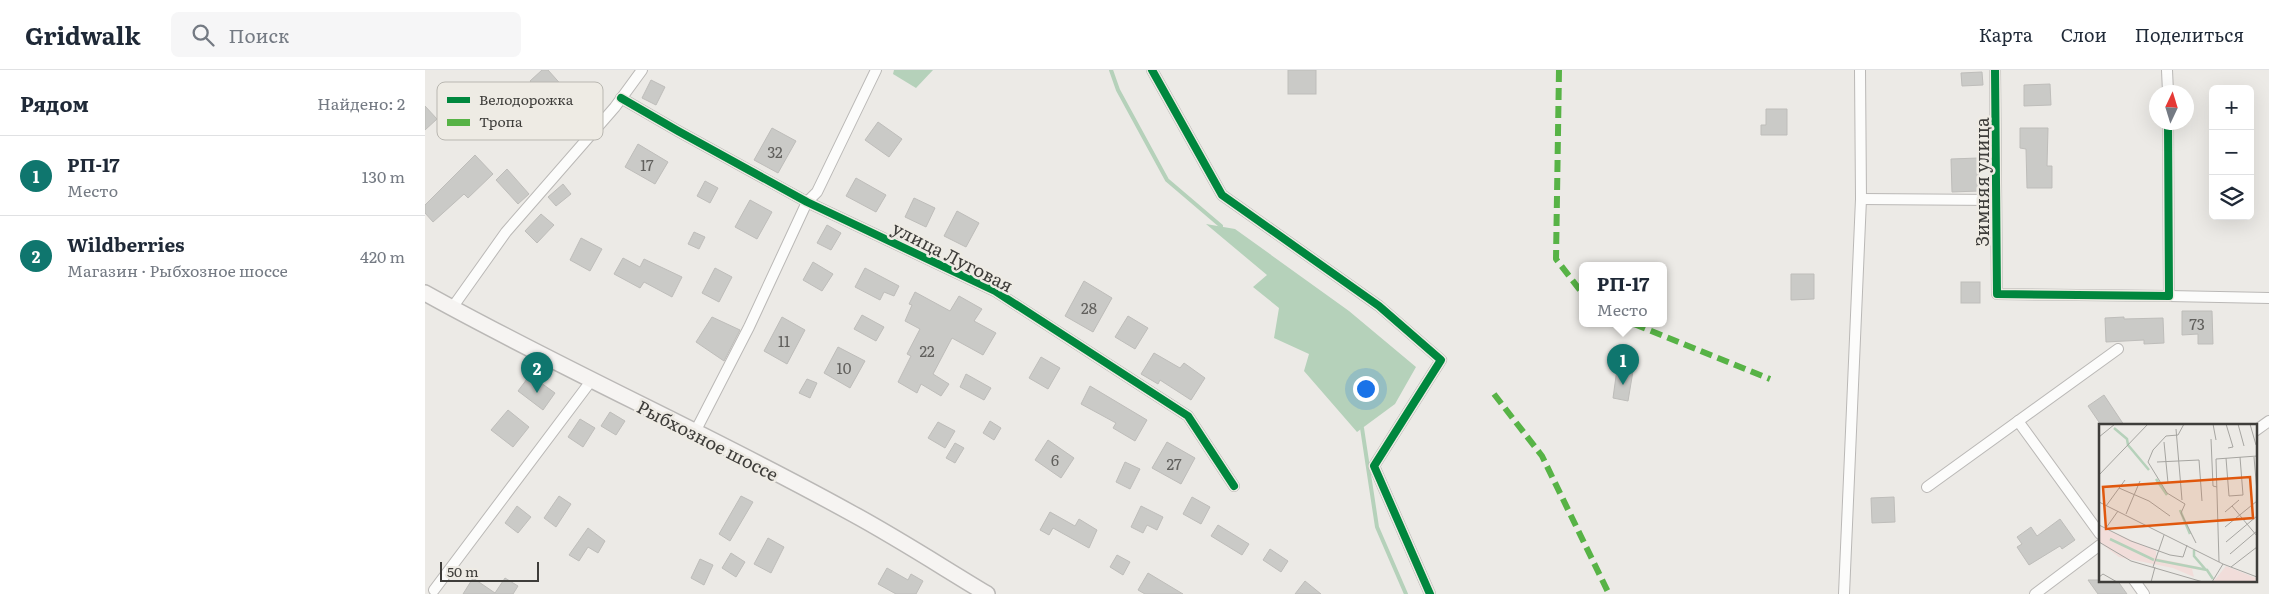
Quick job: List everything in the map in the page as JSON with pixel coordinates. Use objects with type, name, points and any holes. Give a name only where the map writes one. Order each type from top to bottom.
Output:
[{"type":"main road","name":"Рыбхозное шоссе","points":[[425,293],[591,381],[854,514],[987,594]]},
{"type":"street","points":[[603,122],[642,70]]},
{"type":"street","points":[[695,432],[749,327],[807,202],[817,192],[877,70]]},
{"type":"street","points":[[1152,70],[1222,195],[1379,306],[1441,360],[1374,466],[1430,594]]},
{"type":"street","points":[[1844,594],[1861,199],[1859,70]]},
{"type":"street","name":"Зимняя улица","points":[[1995,70],[1997,294],[2169,296]]},
{"type":"street","points":[[2167,70],[2167,85]]},
{"type":"street","name":"улица Луговая","points":[[621,98],[807,202],[995,291],[1188,416],[1234,486]]},
{"type":"street","points":[[2168,130],[2169,296],[2269,298]]},
{"type":"street","points":[[452,308],[506,232],[587,140]]},
{"type":"street","points":[[1861,199],[1997,200]]},
{"type":"street","points":[[1927,487],[2118,349]]},
{"type":"street","points":[[432,591],[591,381]]},
{"type":"street","points":[[2018,421],[2099,533]]},
{"type":"street","points":[[2257,430],[2269,421]]},
{"type":"street","points":[[2035,594],[2099,546]]},
{"type":"street","points":[[2135,582],[2144,594]]},
{"type":"shaded area","points":[[894,70],[933,70],[916,88],[893,74]]},
{"type":"shaded area","points":[[1206,224],[1235,229],[1349,311],[1416,367],[1395,404],[1357,432],[1304,371],[1309,354],[1274,338],[1279,308],[1253,287],[1267,275]]},
{"type":"building","points":[[542,70],[548,70],[559,82],[531,82]]},
{"type":"building","points":[[1288,70],[1316,70],[1316,94],[1288,94]]},
{"type":"building","points":[[1982,72],[1983,85],[1962,86],[1961,73]]},
{"type":"building","points":[[651,80],[665,87],[656,105],[642,98]]},
{"type":"building","points":[[2050,84],[2051,105],[2024,106],[2024,85]]},
{"type":"building","points":[[425,106],[437,119],[425,130]]},
{"type":"building","points":[[1766,109],[1787,109],[1787,135],[1761,135],[1761,125],[1766,125]]},
{"type":"building","points":[[878,122],[902,139],[889,157],[865,140]]},
{"type":"building","points":[[772,128],[796,141],[778,173],[754,160]]},
{"type":"building","points":[[2020,128],[2048,128],[2047,166],[2052,166],[2052,188],[2027,188],[2026,149],[2020,148]]},
{"type":"building","points":[[638,144],[668,162],[655,184],[625,167]]},
{"type":"building","points":[[475,155],[493,174],[468,198],[464,194],[433,222],[425,213],[425,205]]},
{"type":"building","points":[[1978,158],[1979,191],[1952,192],[1951,159]]},
{"type":"building","points":[[507,169],[529,194],[518,204],[496,180]]},
{"type":"building","points":[[856,178],[886,195],[876,212],[846,196]]},
{"type":"building","points":[[705,181],[718,188],[710,203],[697,196]]},
{"type":"building","points":[[563,184],[571,194],[556,206],[548,197]]},
{"type":"building","points":[[914,198],[935,208],[926,227],[905,217]]},
{"type":"building","points":[[750,200],[772,212],[757,239],[735,227]]},
{"type":"building","points":[[957,211],[979,223],[966,247],[944,236]]},
{"type":"building","points":[[541,214],[554,225],[537,243],[525,231]]},
{"type":"building","points":[[827,225],[841,233],[831,250],[817,243]]},
{"type":"building","points":[[694,232],[705,237],[699,249],[688,244]]},
{"type":"building","points":[[581,238],[602,249],[590,271],[570,260]]},
{"type":"building","points":[[623,258],[640,267],[644,259],[682,277],[672,297],[644,282],[640,288],[614,274]]},
{"type":"building","points":[[813,262],[833,274],[822,291],[803,280]]},
{"type":"building","points":[[715,268],[732,277],[719,302],[702,293]]},
{"type":"building","points":[[865,268],[899,286],[894,296],[884,292],[880,300],[855,287]]},
{"type":"building","points":[[1791,274],[1814,274],[1814,299],[1791,300]]},
{"type":"building","points":[[1084,281],[1112,298],[1093,332],[1065,316]]},
{"type":"building","points":[[1961,282],[1980,282],[1980,303],[1961,303]]},
{"type":"building","points":[[915,292],[950,311],[959,296],[982,309],[974,321],[996,333],[983,355],[952,338],[933,374],[949,384],[941,396],[921,384],[917,393],[898,382],[911,356],[907,354],[920,329],[905,321],[912,305],[909,304]]},
{"type":"building","points":[[2182,311],[2212,311],[2213,344],[2198,344],[2198,334],[2182,335]]},
{"type":"building","points":[[862,315],[884,327],[876,341],[854,329]]},
{"type":"building","points":[[1128,316],[1148,328],[1135,349],[1115,337]]},
{"type":"building","points":[[712,317],[740,330],[724,361],[696,342]]},
{"type":"building","points":[[782,317],[805,330],[787,364],[764,351]]},
{"type":"building","points":[[2124,317],[2124,319],[2163,318],[2164,343],[2144,344],[2144,340],[2106,342],[2105,318]]},
{"type":"building","points":[[838,347],[865,361],[850,388],[824,373]]},
{"type":"building","points":[[1154,353],[1180,368],[1184,363],[1205,378],[1191,400],[1160,380],[1158,384],[1141,374]]},
{"type":"building","points":[[1041,357],[1060,368],[1048,389],[1029,378]]},
{"type":"building","points":[[1617,369],[1633,371],[1628,401],[1613,398]]},
{"type":"building","points":[[966,374],[991,388],[984,400],[960,387]]},
{"type":"building","points":[[530,375],[555,393],[543,410],[518,391]]},
{"type":"building","points":[[807,379],[817,383],[810,398],[799,393]]},
{"type":"building","points":[[1090,386],[1147,420],[1135,441],[1113,428],[1116,423],[1081,404]]},
{"type":"building","points":[[2104,395],[2123,424],[2100,424],[2088,406]]},
{"type":"building","points":[[508,410],[529,427],[513,447],[491,430]]},
{"type":"building","points":[[610,412],[625,421],[616,435],[601,426]]},
{"type":"building","points":[[580,419],[595,428],[583,447],[568,437]]},
{"type":"building","points":[[990,421],[1001,428],[994,440],[983,433]]},
{"type":"building","points":[[938,422],[955,431],[945,448],[928,438]]},
{"type":"building","points":[[1048,440],[1074,458],[1061,478],[1035,460]]},
{"type":"building","points":[[1167,442],[1195,458],[1181,484],[1152,468]]},
{"type":"building","points":[[955,443],[964,448],[955,463],[946,458]]},
{"type":"building","points":[[1125,462],[1140,469],[1130,489],[1116,482]]},
{"type":"building","points":[[559,496],[571,504],[556,527],[544,518]]},
{"type":"building","points":[[741,496],[753,502],[730,541],[719,534]]},
{"type":"building","points":[[1192,497],[1210,507],[1201,524],[1183,514]]},
{"type":"building","points":[[1894,497],[1895,522],[1872,523],[1871,498]]},
{"type":"building","points":[[517,506],[531,517],[518,533],[505,523]]},
{"type":"building","points":[[1141,506],[1163,517],[1157,530],[1147,525],[1143,533],[1131,527]]},
{"type":"building","points":[[1050,512],[1075,526],[1079,519],[1097,530],[1089,548],[1053,528],[1049,535],[1040,530]]},
{"type":"building","points":[[2060,519],[2075,540],[2062,549],[2060,546],[2029,565],[2017,547],[2022,544],[2017,537],[2031,527],[2037,536]]},
{"type":"building","points":[[1218,525],[1249,544],[1242,555],[1211,536]]},
{"type":"building","points":[[588,528],[605,541],[598,553],[588,547],[579,561],[569,555]]},
{"type":"building","points":[[768,538],[784,547],[771,573],[754,564]]},
{"type":"building","points":[[1270,549],[1288,561],[1281,572],[1263,560]]},
{"type":"building","points":[[731,553],[745,562],[736,577],[722,568]]},
{"type":"building","points":[[1117,555],[1130,562],[1123,575],[1110,567]]},
{"type":"building","points":[[700,559],[713,565],[704,585],[691,578]]},
{"type":"building","points":[[887,568],[908,580],[911,574],[923,581],[916,594],[896,594],[878,584]]},
{"type":"building","points":[[1148,573],[1183,594],[1145,594],[1138,590]]},
{"type":"building","points":[[473,578],[495,593],[505,578],[518,586],[513,594],[463,594]]},
{"type":"building","points":[[2088,580],[2118,582],[2127,594],[2098,594]]},
{"type":"building","points":[[1305,581],[1321,594],[1295,594]]},
{"type":"waterway","points":[[1111,70],[1118,90],[1167,180],[1221,226]]},
{"type":"waterway","points":[[1362,428],[1377,527],[1406,594]]},
{"type":"marked path","points":[[1559,70],[1556,259],[1579,289]]},
{"type":"marked path","points":[[1641,327],[1770,379]]},
{"type":"marked path","points":[[1494,394],[1542,456],[1609,594]]},
{"type":"cycle path","points":[[1152,70],[1222,195],[1379,306],[1441,360],[1374,466],[1430,594]]},
{"type":"cycle path","points":[[1995,70],[1997,294],[2169,296],[2168,130]]},
{"type":"cycle path","points":[[621,98],[807,202],[995,291],[1188,416],[1234,486]]},
{"type":"place","name":"РП-17","points":[[1623,385]]},
{"type":"place","name":"Wildberries","points":[[537,393]]}]
